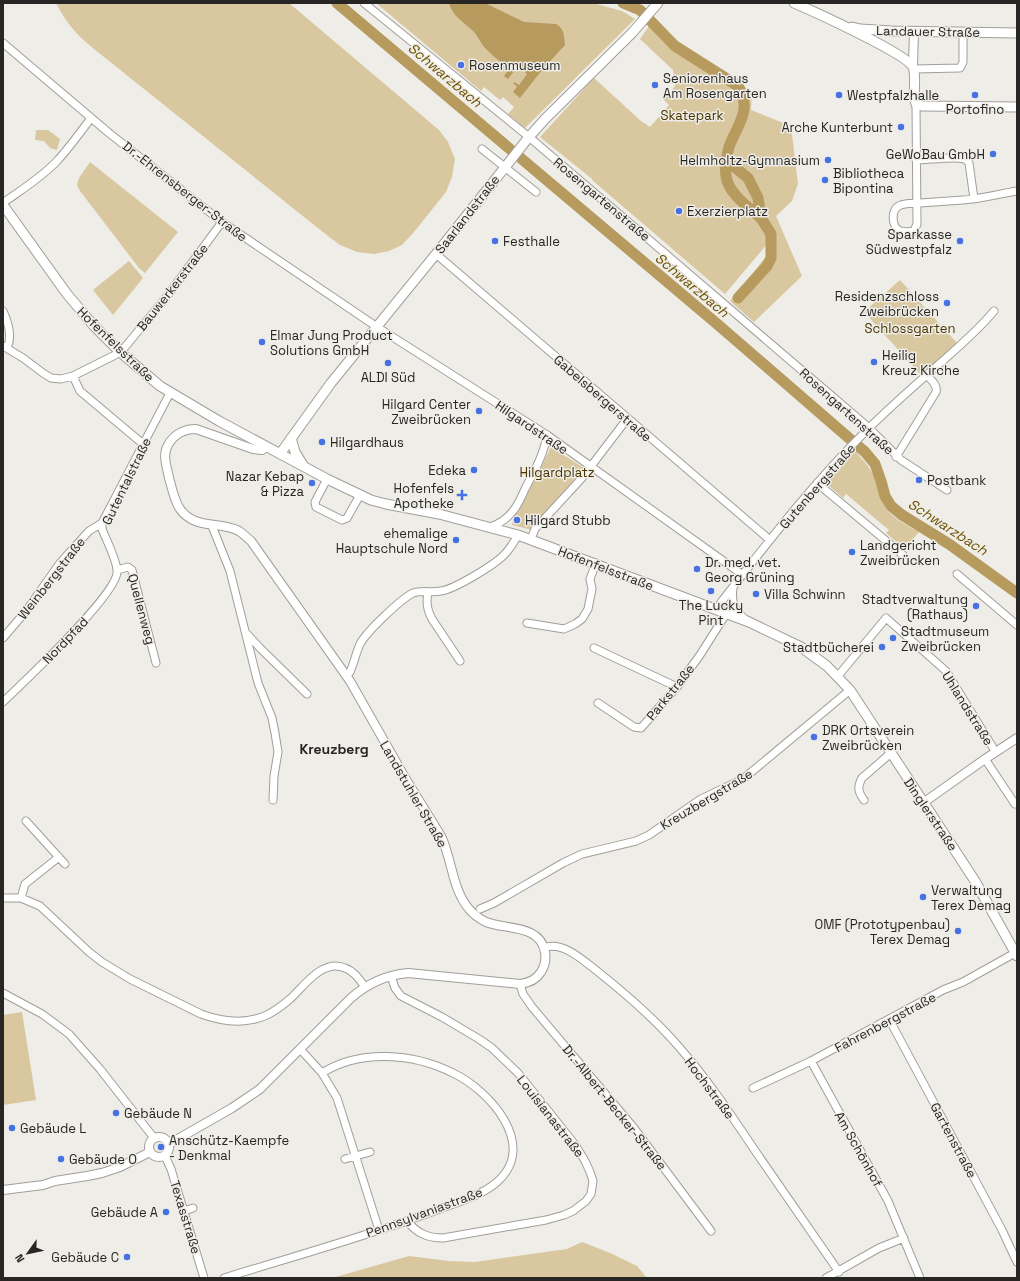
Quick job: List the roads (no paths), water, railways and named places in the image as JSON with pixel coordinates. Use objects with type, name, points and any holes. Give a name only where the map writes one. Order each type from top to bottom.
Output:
[{"type":"main road","name":"Saarlandstraße","points":[[280,454],[327,388],[522,145],[645,19],[658,3]]},
{"type":"main road","name":"Landauer Straße","points":[[794,3],[839,23],[897,54],[913,68]]},
{"type":"main road","name":"Landauer Straße","points":[[839,23],[860,29],[872,30],[1017,33]]},
{"type":"main road","points":[[872,30],[897,54]]},
{"type":"main road","points":[[913,68],[916,104],[922,106],[1017,107]]},
{"type":"main road","name":"Hofenfelsstraße","points":[[3,204],[67,294],[94,326],[147,376],[170,393],[280,454],[360,495],[386,504],[439,514],[518,535],[596,564],[749,622],[801,647],[828,666],[838,676]]},
{"type":"main road","points":[[291,438],[295,452],[304,466]]},
{"type":"main road","name":"Dinglerstraße","points":[[838,676],[850,690],[975,881],[1016,955]]},
{"type":"street","name":"Rosengartenstraße","points":[[364,3],[529,137],[869,428],[896,457],[947,490]]},
{"type":"street","points":[[914,31],[913,68],[960,68],[963,62],[963,32]]},
{"type":"street","name":"Dr.-Ehrensberger-Straße","points":[[3,43],[91,118],[222,222],[377,327]]},
{"type":"street","points":[[916,104],[916,160],[916,203],[916,228],[914,231],[905,232],[897,229],[893,222],[895,210],[904,204],[916,203],[974,199],[1017,191]]},
{"type":"street","points":[[3,204],[56,162],[91,118]]},
{"type":"street","points":[[482,149],[506,165],[536,192]]},
{"type":"street","points":[[916,160],[967,160],[969,163],[974,199]]},
{"type":"street","name":"Bauwerkerstraße","points":[[120,352],[168,295],[222,222]]},
{"type":"street","name":"Gabelsbergerstraße","points":[[436,254],[770,540]]},
{"type":"street","points":[[3,311],[10,332],[9,344],[4,348],[51,378],[61,380],[72,376],[120,352]]},
{"type":"street","name":"Gutenbergstraße","points":[[716,610],[770,540],[817,483],[869,428],[965,341],[994,311]]},
{"type":"street","name":"Hilgardstraße","points":[[377,327],[547,435],[743,575]]},
{"type":"street","points":[[896,457],[936,392],[937,387],[927,375]]},
{"type":"street","points":[[72,376],[80,392],[143,444]]},
{"type":"street","name":"Gutentalstraße","points":[[117,570],[102,529],[102,523],[170,393]]},
{"type":"street","points":[[531,540],[535,529],[591,467],[628,419]]},
{"type":"street","name":"Landstuhler Straße","points":[[267,447],[262,450],[253,449],[196,429],[181,432],[170,442],[166,450],[165,458],[176,502],[180,510],[189,518],[200,523],[239,531],[251,541],[347,676],[404,776],[441,836],[445,844],[459,892],[468,908],[486,922],[525,930],[531,933],[540,941],[544,948]]},
{"type":"street","points":[[490,527],[499,524],[516,507],[545,448],[547,435]]},
{"type":"street","points":[[327,479],[315,502],[316,508],[345,520],[360,495]]},
{"type":"street","points":[[817,483],[903,555]]},
{"type":"street","name":"Weinbergstraße","points":[[3,638],[26,611],[60,563],[89,531],[102,523]]},
{"type":"street","points":[[212,526],[230,571],[258,683],[272,718],[278,752],[274,776],[273,800]]},
{"type":"street","points":[[347,676],[352,668],[361,643],[371,629],[409,596],[418,592],[441,592],[448,589],[496,562],[509,549],[518,535]]},
{"type":"street","points":[[527,623],[549,628],[564,629],[576,624],[582,619],[588,609],[592,589],[590,579],[596,564]]},
{"type":"street","name":"Quellenweg","points":[[117,570],[128,567],[132,570],[156,663]]},
{"type":"street","name":"Nordpfad","points":[[3,702],[88,617],[115,581],[117,570]]},
{"type":"street","points":[[957,574],[1017,625]]},
{"type":"street","points":[[732,588],[732,600],[734,607],[741,616],[749,622]]},
{"type":"street","points":[[428,592],[426,604],[429,613],[460,661]]},
{"type":"street","name":"Parkstraße","points":[[598,703],[634,726],[641,728],[677,687],[700,655],[726,614]]},
{"type":"street","name":"Uhlandstraße","points":[[838,676],[886,618],[946,671],[995,751]]},
{"type":"street","points":[[245,632],[307,694]]},
{"type":"street","points":[[594,648],[677,687]]},
{"type":"street","name":"Kreuzbergstraße","points":[[480,909],[500,900],[582,854],[636,841],[648,835],[701,799],[743,778],[850,690]]},
{"type":"street","points":[[923,803],[995,751],[1017,738]]},
{"type":"street","points":[[864,800],[859,791],[862,778],[891,753]]},
{"type":"street","points":[[985,759],[1015,804]]},
{"type":"street","points":[[26,821],[65,864]]},
{"type":"street","points":[[21,898],[25,884],[59,857]]},
{"type":"street","points":[[3,898],[21,898],[40,906],[89,952],[116,971],[201,1014],[216,1019],[242,1021],[266,1015],[278,1009],[314,975],[331,966],[345,967],[351,971],[365,987]]},
{"type":"street","name":"Hochstraße","points":[[544,948],[551,946],[560,948],[576,956],[637,1004],[678,1046],[722,1102],[839,1272]]},
{"type":"street","points":[[169,1144],[253,1094],[268,1082],[351,998],[377,980],[404,974],[419,974],[520,984],[532,981],[541,972],[546,962],[544,948]]},
{"type":"street","name":"Fahrenbergstraße","points":[[753,1088],[810,1061],[943,990],[963,982],[1016,955]]},
{"type":"street","name":"Louisianastraße","points":[[391,976],[395,988],[401,996],[442,1017],[479,1039],[492,1048],[514,1069],[576,1146],[585,1161],[592,1181],[590,1194],[580,1206],[564,1215],[546,1220],[443,1238],[424,1235],[418,1232],[407,1221]]},
{"type":"street","name":"Dr.-Albert-Becker-Straße","points":[[520,984],[523,994],[634,1128],[711,1231]]},
{"type":"street","points":[[3,993],[42,1014],[69,1034],[100,1069],[154,1138]]},
{"type":"street","name":"Gartenstraße","points":[[889,1019],[995,1216],[1017,1262]]},
{"type":"street","points":[[300,1049],[322,1072],[337,1098],[379,1230]]},
{"type":"street","name":"Pennsylvaniastraße","points":[[224,1278],[407,1221],[486,1190],[498,1182],[508,1170],[514,1150],[513,1140],[504,1120],[488,1100],[465,1080],[453,1073],[421,1061],[393,1058],[358,1058],[339,1064],[322,1072]]},
{"type":"street","name":"Am Schönhof","points":[[810,1061],[888,1200],[920,1278]]},
{"type":"street","points":[[154,1138],[166,1138],[169,1144],[169,1151],[165,1156],[157,1157],[150,1152],[149,1144],[154,1138]]},
{"type":"street","points":[[3,1190],[43,1185],[55,1181],[107,1171],[126,1164],[150,1152]]},
{"type":"street","points":[[345,1159],[370,1152]]},
{"type":"street","name":"Texasstraße","points":[[165,1156],[171,1169],[204,1278]]},
{"type":"street","points":[[3,1185],[43,1180],[55,1181]]},
{"type":"street","points":[[184,1211],[194,1208]]},
{"type":"street","points":[[826,1278],[879,1248],[904,1238]]},
{"type":"waterway","name":"Schwarzbach","points":[[337,3],[716,323],[865,452],[875,464],[885,496],[891,506],[902,515],[949,544],[1017,593]]},
{"type":"waterway","points":[[623,3],[640,10],[675,46],[738,86],[742,95],[744,110],[729,147],[726,160],[748,178],[758,198],[761,218],[771,234],[771,258],[767,266],[738,298]]},
{"type":"waterway","points":[[726,160],[726,176],[730,188],[739,199],[761,218]]},
{"type":"place","name":"Rosenmuseum","points":[[461,65]]},
{"type":"place","name":"Seniorenhaus Am Rosengarten","points":[[655,85]]},
{"type":"place","name":"Westpfalzhalle","points":[[839,95]]},
{"type":"place","name":"Portofino","points":[[975,95]]},
{"type":"place","name":"Arche Kunterbunt","points":[[901,127]]},
{"type":"place","name":"GeWoBau GmbH","points":[[993,154]]},
{"type":"place","name":"Helmholtz-Gymnasium","points":[[828,160]]},
{"type":"place","name":"Bibliotheca Bipontina","points":[[825,180]]},
{"type":"place","name":"Exerzierplatz","points":[[679,211]]},
{"type":"place","name":"Festhalle","points":[[495,241]]},
{"type":"place","name":"Sparkasse Südwestpfalz","points":[[960,241]]},
{"type":"place","name":"Residenzschloss Zweibrücken","points":[[947,303]]},
{"type":"place","name":"Elmar Jung Product Solutions GmbH","points":[[262,342]]},
{"type":"place","name":"Heilig Kreuz Kirche","points":[[874,362]]},
{"type":"place","name":"ALDI Süd","points":[[388,363]]},
{"type":"place","name":"Hilgard Center Zweibrücken","points":[[479,411]]},
{"type":"place","name":"Hilgardhaus","points":[[322,442]]},
{"type":"place","name":"Edeka","points":[[474,470]]},
{"type":"place","name":"Postbank","points":[[919,480]]},
{"type":"place","name":"Nazar Kebap & Pizza","points":[[312,483]]},
{"type":"place","name":"Hofenfels Apotheke","points":[[462,495]]},
{"type":"place","name":"Hilgard Stubb","points":[[517,520]]},
{"type":"place","name":"ehemalige Hauptschule Nord","points":[[456,540]]},
{"type":"place","name":"Landgericht Zweibrücken","points":[[852,552]]},
{"type":"place","name":"Dr. med. vet. Georg Grüning","points":[[697,569]]},
{"type":"place","name":"The Lucky Pint","points":[[711,591]]},
{"type":"place","name":"Villa Schwinn","points":[[756,594]]},
{"type":"place","name":"Stadtverwaltung (Rathaus)","points":[[976,606]]},
{"type":"place","name":"Stadtmuseum Zweibrücken","points":[[893,638]]},
{"type":"place","name":"Stadtbücherei","points":[[882,647]]},
{"type":"place","name":"DRK Ortsverein Zweibrücken","points":[[814,737]]},
{"type":"place","name":"Verwaltung Terex Demag","points":[[923,897]]},
{"type":"place","name":"OMF (Prototypenbau) Terex Demag","points":[[958,931]]},
{"type":"place","name":"Gebäude N","points":[[116,1113]]},
{"type":"place","name":"Gebäude L","points":[[12,1128]]},
{"type":"place","name":"Anschütz-Kaempfe - Denkmal","points":[[161,1147]]},
{"type":"place","name":"Gebäude O","points":[[61,1159]]},
{"type":"place","name":"Gebäude A","points":[[166,1212]]},
{"type":"place","name":"Gebäude C","points":[[127,1257]]},
{"type":"district","name":"Kreuzberg","points":[[334,749]]},
{"type":"park label","name":"Skatepark","points":[[692,115]]},
{"type":"park label","name":"Schlossgarten","points":[[910,328]]},
{"type":"park label","name":"Hilgardplatz","points":[[557,472]]}]
